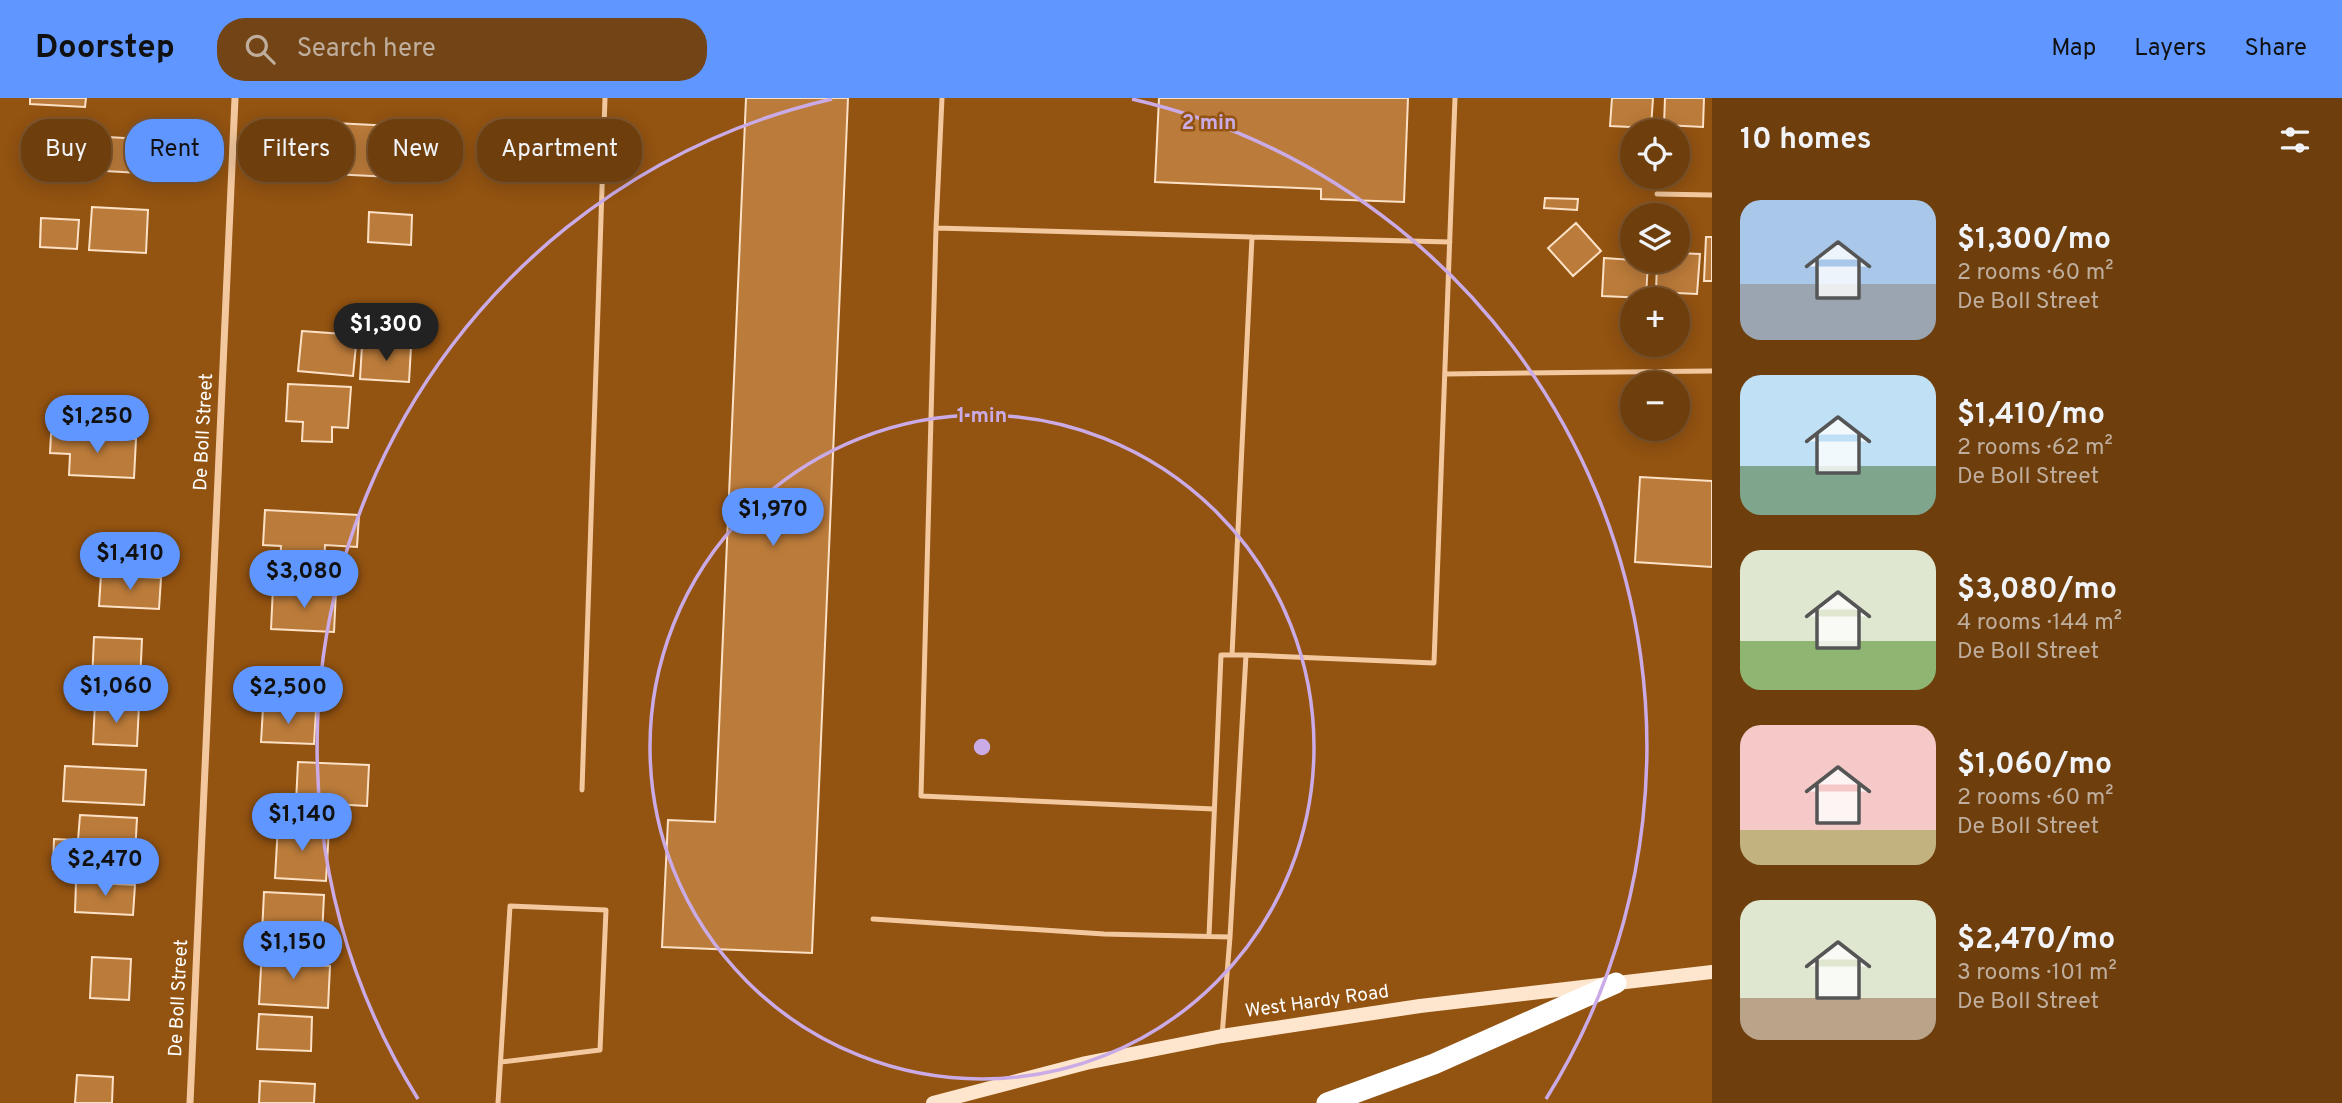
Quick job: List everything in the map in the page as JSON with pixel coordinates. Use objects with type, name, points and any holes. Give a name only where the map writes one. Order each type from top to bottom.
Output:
[{"type":"highway","points":[[1327,1103],[1433,1063],[1616,983]]},
{"type":"main road","name":"West Hardy Road","points":[[933,1103],[1086,1063],[1222,1036],[1420,1006],[1712,972]]},
{"type":"street","name":"De Boll Street","points":[[190,1103],[235,98]]},
{"type":"lane","points":[[582,790],[605,98]]},
{"type":"lane","points":[[942,98],[921,796],[1214,809]]},
{"type":"lane","points":[[1209,936],[1221,654],[1434,663],[1455,98]]},
{"type":"lane","points":[[1657,194],[1712,195]]},
{"type":"lane","points":[[936,228],[1450,242]]},
{"type":"lane","points":[[1232,655],[1252,237]]},
{"type":"lane","points":[[1445,374],[1712,371]]},
{"type":"lane","points":[[1222,1036],[1246,655]]},
{"type":"lane","points":[[498,1103],[500,1062],[510,906],[606,911],[600,1050],[500,1062]]},
{"type":"lane","points":[[873,919],[1104,934],[1230,937]]},
{"type":"building","points":[[30,98],[86,98],[85,107],[30,104]]},
{"type":"building","points":[[746,98],[848,98],[812,953],[662,947],[668,820],[715,822]]},
{"type":"building","points":[[1159,98],[1408,98],[1404,202],[1321,199],[1321,189],[1155,182]]},
{"type":"building","points":[[1612,98],[1653,98],[1652,119],[1620,119],[1620,126],[1610,126]]},
{"type":"building","points":[[1665,98],[1704,98],[1703,127],[1690,126],[1690,119],[1664,119]]},
{"type":"building","points":[[354,124],[368,125],[368,176],[354,175]]},
{"type":"building","points":[[111,137],[125,138],[125,172],[111,171]]},
{"type":"building","points":[[1545,198],[1578,199],[1577,210],[1544,208]]},
{"type":"building","points":[[92,207],[148,210],[146,253],[89,250]]},
{"type":"building","points":[[369,212],[412,215],[411,245],[368,242]]},
{"type":"building","points":[[41,218],[79,220],[77,249],[40,247]]},
{"type":"building","points":[[1576,223],[1601,251],[1573,276],[1548,248]]},
{"type":"building","points":[[1706,237],[1712,237],[1712,281],[1704,281]]},
{"type":"building","points":[[1690,254],[1700,254],[1697,294],[1690,294],[1690,287],[1656,287],[1657,273],[1690,273]]},
{"type":"building","points":[[1604,258],[1620,259],[1620,273],[1647,273],[1647,287],[1620,287],[1620,297],[1602,296]]},
{"type":"building","points":[[302,331],[357,335],[353,376],[298,371]]},
{"type":"building","points":[[362,345],[411,347],[409,382],[360,379]]},
{"type":"building","points":[[288,384],[351,387],[348,428],[332,427],[332,442],[302,441],[303,422],[286,421]]},
{"type":"building","points":[[51,434],[136,439],[134,478],[69,475],[70,454],[50,453]]},
{"type":"building","points":[[1640,477],[1712,481],[1712,567],[1635,562]]},
{"type":"building","points":[[265,510],[359,515],[357,547],[325,545],[324,568],[280,566],[281,546],[263,545]]},
{"type":"building","points":[[101,575],[161,578],[159,609],[99,606]]},
{"type":"building","points":[[273,587],[336,590],[334,632],[271,629]]},
{"type":"building","points":[[94,637],[142,639],[140,682],[92,680]]},
{"type":"building","points":[[95,703],[139,705],[137,746],[93,744]]},
{"type":"building","points":[[263,708],[316,711],[314,744],[261,742]]},
{"type":"building","points":[[298,762],[369,765],[367,806],[296,802]]},
{"type":"building","points":[[65,766],[146,770],[144,805],[63,801]]},
{"type":"building","points":[[80,815],[137,818],[134,873],[53,869],[54,839],[78,840]]},
{"type":"building","points":[[278,825],[329,828],[326,881],[275,878]]},
{"type":"building","points":[[76,882],[135,885],[133,915],[75,912]]},
{"type":"building","points":[[264,892],[324,895],[322,937],[262,933]]},
{"type":"building","points":[[262,950],[303,952],[302,965],[330,966],[328,1008],[259,1004]]},
{"type":"building","points":[[92,957],[131,959],[129,1000],[90,998]]},
{"type":"building","points":[[259,1014],[312,1017],[311,1051],[257,1049]]},
{"type":"building","points":[[77,1075],[113,1077],[112,1103],[75,1103]]},
{"type":"building","points":[[260,1081],[315,1084],[314,1103],[259,1103]]}]
